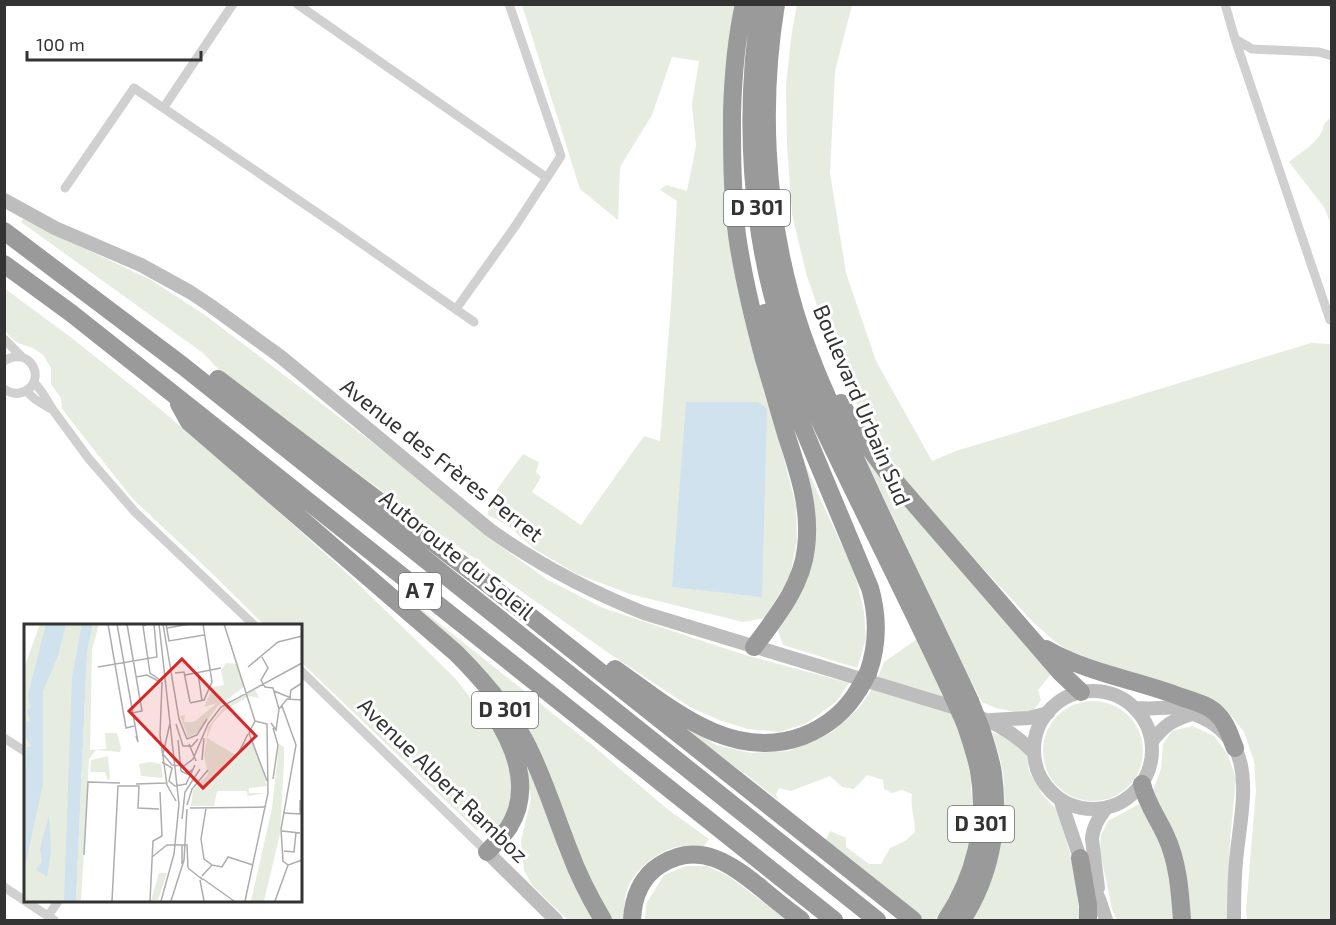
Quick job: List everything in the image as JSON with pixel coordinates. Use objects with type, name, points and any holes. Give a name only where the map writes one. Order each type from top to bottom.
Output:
[{"type":"highway","points":[[744,4],[736,53],[732,112],[733,179],[738,236],[762,352],[801,481],[808,526],[806,551],[795,585],[778,615],[754,647]]},
{"type":"highway","points":[[526,613],[542,619],[687,718],[714,733],[736,740],[774,742],[808,734],[842,711],[868,673],[876,633],[870,588],[790,393],[766,318],[751,250],[744,180],[743,95],[753,4]]},
{"type":"highway","name":"D 301","points":[[761,4],[752,96],[753,163],[759,229],[768,276],[785,338],[812,404],[962,698],[979,724],[993,776],[995,822],[989,858],[984,875],[962,921]]},
{"type":"highway","name":"Boulevard Urbain Sud","points":[[776,4],[768,91],[769,166],[774,214],[791,300],[801,332],[832,409],[962,698]]},
{"type":"highway","name":"Autoroute du Soleil","points":[[4,231],[183,366],[877,921]]},
{"type":"highway","name":"A 7","points":[[4,264],[71,313],[834,921]]},
{"type":"highway","points":[[801,332],[856,430],[872,452],[1033,641],[1081,692]]},
{"type":"highway","points":[[183,366],[212,375],[526,613],[913,921]]},
{"type":"highway","name":"D 301","points":[[172,393],[189,422],[456,653],[481,678],[503,706],[526,743],[577,869],[603,921]]},
{"type":"highway","points":[[380,588],[389,604],[447,659],[479,694],[500,723],[512,747],[518,764],[520,796],[517,809],[506,831],[488,852]]},
{"type":"highway","points":[[1033,641],[1065,659],[1165,691],[1216,712],[1225,724],[1235,748]]},
{"type":"highway","name":"D 301","points":[[946,921],[960,898],[972,870],[978,847],[982,792],[979,771],[979,724]]},
{"type":"highway","points":[[1142,784],[1145,797],[1172,852],[1178,879],[1182,921]]},
{"type":"highway","points":[[632,921],[635,898],[652,871],[675,858],[695,855],[710,857],[741,872],[801,921]]},
{"type":"highway","points":[[1080,858],[1088,905],[1088,921]]},
{"type":"main road","name":"Avenue des Frères Perret","points":[[4,200],[56,228],[141,266],[204,301],[281,357],[490,530],[542,565],[586,589],[670,621],[953,707],[979,724]]},
{"type":"main road","points":[[1081,692],[1106,692],[1122,698],[1135,708],[1146,723],[1152,741],[1151,763],[1142,784],[1126,799],[1106,808],[1082,808],[1060,799],[1048,788],[1040,776],[1034,753],[1037,732],[1048,713],[1059,702],[1081,692]]},
{"type":"main road","points":[[1135,708],[1176,708],[1205,718],[1215,724],[1235,748],[1243,770],[1244,789],[1235,872],[1234,921]]},
{"type":"main road","points":[[979,724],[1029,718],[1048,713]]},
{"type":"main road","points":[[1152,741],[1172,721],[1192,714]]},
{"type":"main road","points":[[979,724],[1012,733],[1034,753]]},
{"type":"main road","points":[[1060,799],[1080,858],[1106,921]]},
{"type":"main road","points":[[1098,899],[1093,833],[1096,823],[1106,808]]},
{"type":"main road","name":"Avenue Albert Ramboz","points":[[488,852],[556,921]]},
{"type":"street","points":[[164,107],[233,4]]},
{"type":"street","points":[[297,4],[548,178]]},
{"type":"street","points":[[456,309],[514,228],[561,156],[509,4]]},
{"type":"street","points":[[1225,4],[1329,320]]},
{"type":"street","points":[[1235,39],[1252,49],[1319,52],[1332,56]]},
{"type":"street","points":[[65,188],[134,88],[338,226],[474,322]]},
{"type":"street","points":[[4,339],[22,357]]},
{"type":"street","points":[[4,361],[10,357],[22,357],[28,360],[35,370],[34,382],[26,391],[6,392]]},
{"type":"street","points":[[34,382],[89,459],[135,512],[253,624]]},
{"type":"street","points":[[26,391],[53,410]]},
{"type":"street","name":"Avenue Albert Ramboz","points":[[302,672],[488,852]]},
{"type":"street","points":[[4,738],[24,751]]},
{"type":"street","points":[[4,887],[24,900]]},
{"type":"street","points":[[25,901],[51,918],[59,901]]},
{"type":"shaded area","points":[[522,5],[737,5],[743,302],[764,392],[776,428],[796,506],[797,540],[790,576],[765,618],[743,622],[630,594],[577,574],[536,550],[507,525],[488,515],[488,505],[523,454],[539,462],[536,472],[541,477],[532,492],[581,525],[644,436],[660,441],[677,201],[660,190],[666,185],[687,191],[696,146],[692,104],[699,61],[672,57],[652,115],[620,167],[618,220],[580,189]]},
{"type":"shaded area","points":[[797,5],[852,5],[835,71],[830,173],[846,273],[876,361],[932,461],[956,451],[1311,343],[1331,344],[1331,920],[1247,920],[1256,790],[1254,761],[1244,732],[1225,708],[1070,652],[1053,640],[1032,621],[944,526],[906,481],[866,423],[836,361],[806,273],[792,214],[786,85]]},
{"type":"shaded area","points":[[1331,117],[1331,224],[1324,207],[1289,162],[1315,141],[1324,124]]},
{"type":"shaded area","points":[[23,219],[151,280],[205,315],[398,462],[493,541],[548,580],[603,608],[745,655],[849,683],[836,702],[807,723],[780,732],[748,729],[719,720],[690,707],[610,654],[436,531],[221,372],[203,353],[21,222]]},
{"type":"shaded area","points":[[4,288],[153,403],[240,477],[350,576],[455,678],[489,723],[509,759],[515,789],[510,811],[500,825],[489,831],[476,830],[302,663],[302,624],[263,624],[134,500],[62,409],[61,398],[51,384],[51,368],[43,355],[33,348],[18,343],[5,330]]},
{"type":"shaded area","points":[[802,457],[855,574],[864,611],[866,639],[857,668],[783,645],[778,631],[802,589]]},
{"type":"shaded area","points":[[866,460],[871,460],[1051,674],[1038,690],[1041,700],[1034,710],[1020,713],[996,708],[982,702],[964,669]]},
{"type":"shaded area","points":[[406,597],[591,744],[666,808],[709,839],[703,847],[674,848],[664,851],[645,864],[628,887],[625,920],[568,920],[532,885],[524,870],[521,841],[531,799],[526,771],[531,770],[536,747],[403,598]]},
{"type":"shaded area","points":[[920,637],[961,730],[971,782],[971,831],[966,855],[959,878],[948,900],[934,920],[924,920],[825,841],[830,831],[846,838],[846,847],[869,864],[881,864],[890,848],[905,841],[915,832],[912,794],[902,790],[892,793],[884,789],[883,780],[867,775],[854,789],[842,787],[830,776],[791,791],[779,788],[776,795],[779,801],[675,723],[677,720],[716,745],[751,753],[789,751],[832,732],[858,709],[874,687],[884,662]]},
{"type":"shaded area","points":[[1093,701],[1121,709],[1135,723],[1143,751],[1135,779],[1121,793],[1093,801],[1065,793],[1051,779],[1043,751],[1051,723],[1065,709]]},
{"type":"shaded area","points":[[1192,726],[1214,736],[1228,755],[1236,779],[1230,841],[1227,920],[1189,920],[1153,790],[1161,769],[1163,744],[1172,731]]},
{"type":"shaded area","points":[[992,732],[1009,739],[1026,751],[1029,772],[1042,794],[1057,810],[1075,872],[1080,920],[972,920],[982,903],[994,871],[1003,821],[1003,773]]},
{"type":"shaded area","points":[[1139,804],[1160,838],[1172,878],[1175,920],[1117,920],[1112,909],[1100,851],[1101,835],[1108,821]]},
{"type":"shaded area","points":[[686,866],[707,866],[728,876],[787,920],[645,920],[646,904],[664,875]]},
{"type":"water","points":[[686,402],[758,402],[767,409],[762,597],[672,587]]}]
